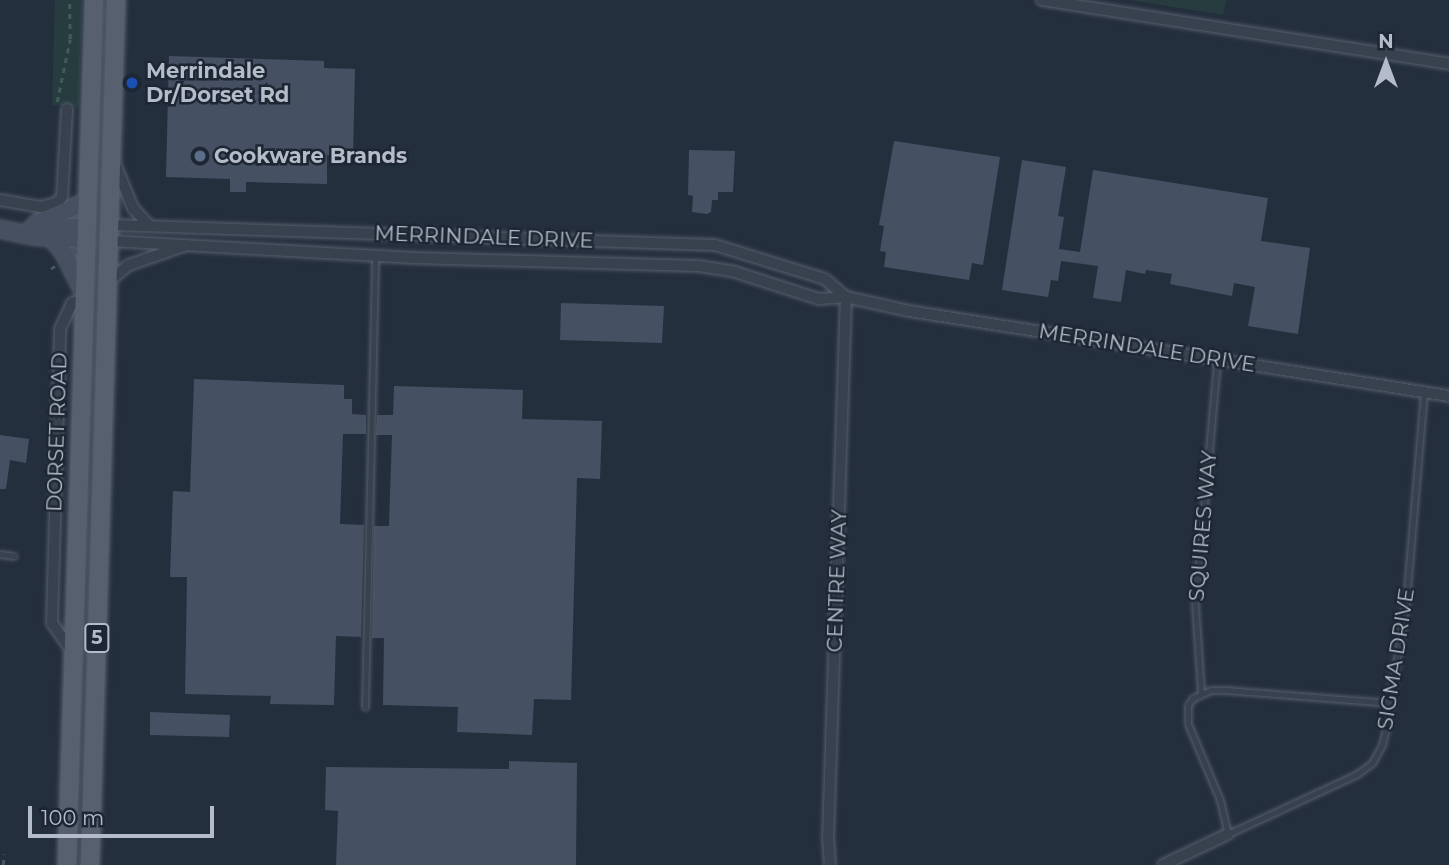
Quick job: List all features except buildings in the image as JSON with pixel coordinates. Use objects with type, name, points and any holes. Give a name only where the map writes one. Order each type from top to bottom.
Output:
[{"type":"main road","name":"DORSET ROAD","points":[[66,865],[93,0]]},
{"type":"main road","name":"5","points":[[89,865],[111,233],[116,0]]},
{"type":"main road","points":[[24,228],[86,202]]},
{"type":"main road","points":[[1,229],[24,228],[86,234]]},
{"type":"main road","points":[[1,229],[53,239],[111,233]]},
{"type":"main road","points":[[53,239],[85,297]]},
{"type":"main road","points":[[72,682],[96,682]]},
{"type":"street","points":[[1042,0],[1449,64]]},
{"type":"street","points":[[0,200],[41,207],[56,203],[62,197],[67,109]]},
{"type":"street","points":[[112,158],[133,208],[150,226]]},
{"type":"street","name":"MERRINDALE DRIVE","points":[[111,233],[150,226],[715,245],[825,278],[846,297]]},
{"type":"street","name":"MERRINDALE DRIVE","points":[[111,233],[192,243],[375,257],[699,266],[736,272],[819,299],[846,297],[909,311],[1449,396]]},
{"type":"street","points":[[375,257],[376,234]]},
{"type":"street","points":[[513,238],[513,261]]},
{"type":"street","points":[[109,281],[129,265],[192,243]]},
{"type":"street","name":"CENTRE WAY","points":[[830,865],[828,839],[846,297]]},
{"type":"street","points":[[1163,865],[1228,834]]},
{"type":"lane","points":[[365,707],[375,257]]},
{"type":"lane","name":"SQUIRES WAY","points":[[1201,692],[1195,604],[1217,359]]},
{"type":"lane","name":"SIGMA DRIVE","points":[[1228,834],[1365,769],[1382,745],[1406,602],[1424,392]]},
{"type":"lane","points":[[0,554],[13,556]]},
{"type":"lane","points":[[1228,834],[1220,800],[1188,724],[1188,705],[1201,692],[1226,690],[1390,703]]},
{"type":"path","points":[[3,865],[4,854]]},
{"type":"green space","points":[[55,0],[82,0],[79,107],[52,105]]},
{"type":"green space","points":[[1129,0],[1226,0],[1223,15]]},
{"type":"place","name":"Merrindale Dr/Dorset Rd","points":[[132,83]]},
{"type":"place","name":"Cookware Brands","points":[[200,156]]}]
